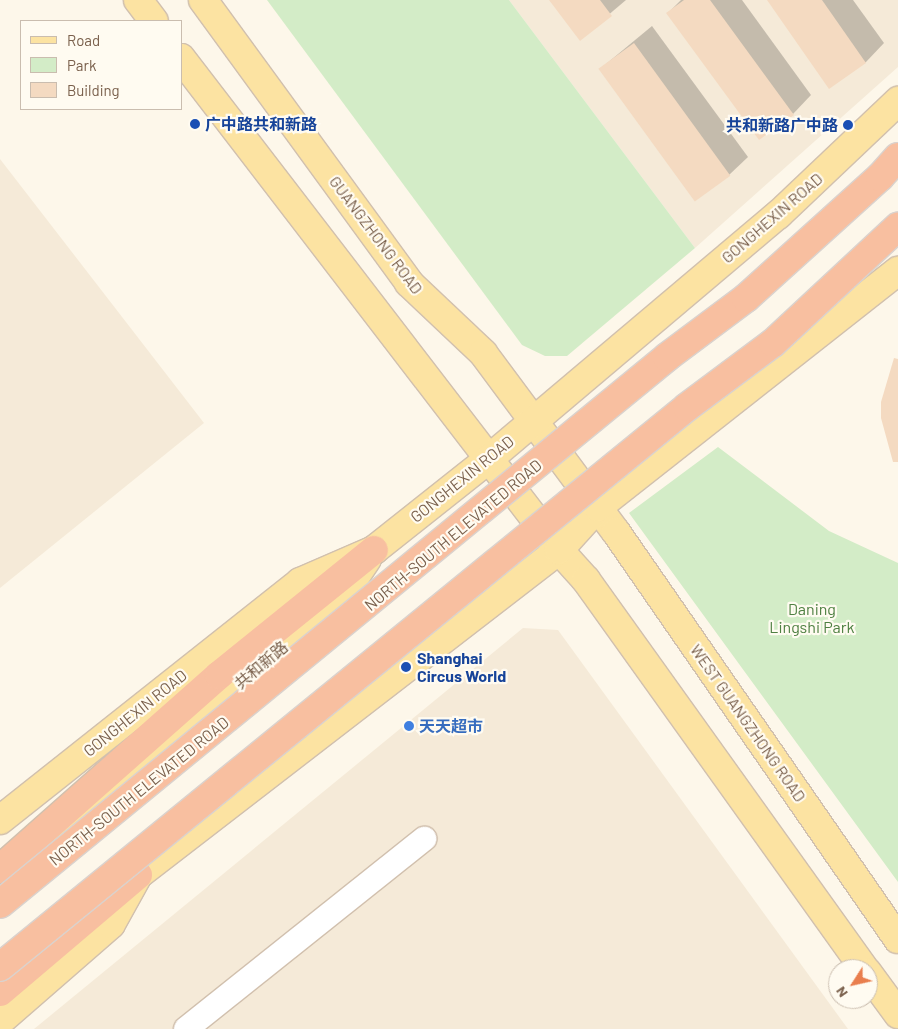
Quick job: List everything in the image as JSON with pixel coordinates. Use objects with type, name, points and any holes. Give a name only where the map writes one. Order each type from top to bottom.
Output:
[{"type":"highway","name":"NORTH-SOUTH ELEVATED ROAD","points":[[0,904],[667,357],[746,298],[880,177],[898,157]]},
{"type":"highway","points":[[0,968],[686,407],[773,343],[898,227]]},
{"type":"highway","points":[[0,869],[219,675],[374,550]]},
{"type":"highway","points":[[0,992],[138,875]]},
{"type":"main road","points":[[138,0],[153,20]]},
{"type":"main road","name":"GUANGZHONG ROAD","points":[[203,0],[409,283],[482,353],[598,507]]},
{"type":"main road","points":[[182,59],[559,550],[586,580],[858,959]]},
{"type":"main road","name":"GONGHEXIN ROAD","points":[[0,820],[300,582],[374,550],[490,458],[778,215],[898,101]]},
{"type":"main road","points":[[0,968],[70,911],[138,875],[559,550],[598,507],[898,271]]},
{"type":"main road","name":"WEST GUANGZHONG ROAD","points":[[598,507],[898,940]]},
{"type":"main road","name":"共和新路","points":[[0,886],[343,595],[374,550]]},
{"type":"main road","points":[[0,1021],[110,924],[138,875]]},
{"type":"main road","points":[[878,987],[898,1014]]},
{"type":"street","points":[[186,1029],[424,839]]},
{"type":"shaded area","points":[[509,0],[898,0],[898,67],[695,248]]},
{"type":"shaded area","points":[[0,159],[204,423],[0,588]]},
{"type":"shaded area","points":[[523,628],[558,630],[828,1001],[828,1009],[833,1009],[848,1029],[34,1029]]},
{"type":"green space","points":[[267,0],[509,0],[695,248],[567,356],[545,356],[522,345]]},
{"type":"green space","name":"Daning Lingshi Park","points":[[718,447],[829,531],[898,563],[898,882],[629,513]]},
{"type":"building","points":[[549,0],[600,0],[612,16],[580,41]]},
{"type":"building","points":[[684,0],[710,0],[794,115],[759,140],[666,13]]},
{"type":"building","points":[[767,0],[822,0],[866,63],[829,89]]},
{"type":"building","points":[[634,43],[730,176],[695,202],[598,69]]},
{"type":"building","points":[[894,358],[898,359],[898,462],[893,462],[881,418],[881,402]]},
{"type":"place","name":"广中路共和新路","points":[[195,124]]},
{"type":"place","name":"共和新路广中路","points":[[848,125]]},
{"type":"place","name":"Shanghai Circus World","points":[[406,667]]},
{"type":"place","name":"天天超市","points":[[409,726]]}]
